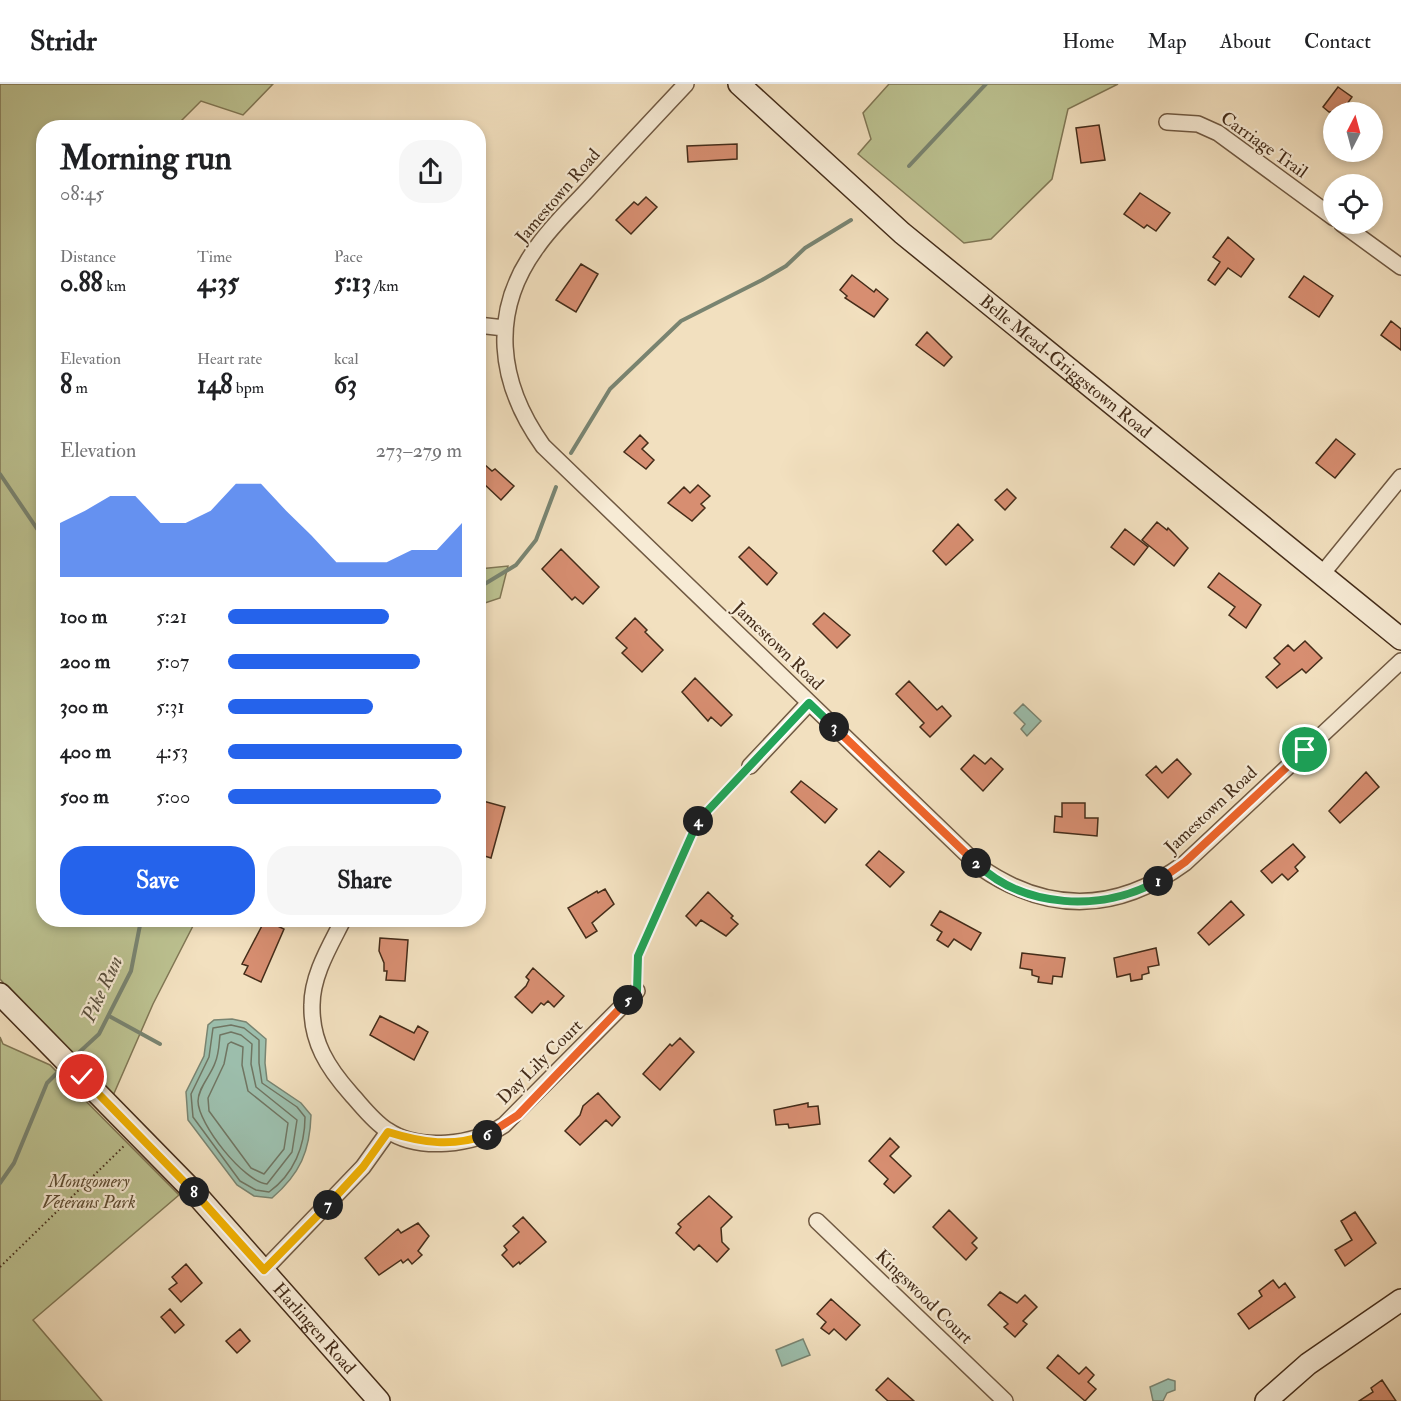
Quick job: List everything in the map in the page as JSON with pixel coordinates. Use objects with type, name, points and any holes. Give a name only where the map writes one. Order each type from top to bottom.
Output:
[{"type":"street","name":"Jamestown Road","points":[[686,84],[537,246],[515,285],[504,328],[505,353],[513,393],[521,412],[543,446],[980,867],[1019,890],[1040,897],[1081,902],[1128,894],[1147,887],[1185,862],[1401,661]]},
{"type":"street","name":"Belle Mead-Griggstown Road","points":[[740,84],[902,233],[1401,639]]},
{"type":"street","name":"Carriage Trail","points":[[1167,122],[1197,124],[1218,133],[1323,210]]},
{"type":"street","points":[[1356,234],[1401,267]]},
{"type":"street","points":[[486,326],[504,328]]},
{"type":"street","points":[[1322,574],[1401,477]]},
{"type":"street","points":[[750,766],[809,703]]},
{"type":"street","points":[[264,1270],[349,1183],[388,1132],[336,1077],[323,1059],[316,1041],[312,1004],[314,986],[340,927]]},
{"type":"street","name":"Day Lily Court","points":[[388,1132],[432,1143],[451,1144],[491,1134],[518,1115],[637,991]]},
{"type":"street","name":"Harlingen Road","points":[[0,994],[195,1193],[379,1401]]},
{"type":"street","name":"Kingswood Court","points":[[817,1221],[1005,1401]]},
{"type":"street","points":[[1266,1401],[1308,1364],[1401,1300]]},
{"type":"path","points":[[637,991],[638,956],[694,825],[750,766]]},
{"type":"path","points":[[0,1267],[132,1139]]},
{"type":"green space","points":[[0,84],[273,84],[243,115],[201,101],[182,120],[36,120],[36,927],[192,927],[153,1004],[112,1098],[64,1051],[0,979]]},
{"type":"green space","points":[[889,84],[1118,84],[1068,109],[1052,179],[991,239],[964,243],[858,154],[871,139],[863,113]]},
{"type":"green space","points":[[508,566],[500,598],[486,603],[486,568]]},
{"type":"green space","name":"Montgomery Veterans Park","points":[[0,1037],[3,1044],[50,1065],[179,1195],[33,1320],[102,1401],[0,1401]]},
{"type":"water","points":[[1023,704],[1041,721],[1027,736],[1021,729],[1025,724],[1014,713]]},
{"type":"water","points":[[232,1019],[246,1022],[266,1039],[267,1080],[301,1103],[311,1115],[306,1151],[302,1161],[290,1180],[272,1198],[254,1196],[237,1185],[188,1120],[186,1092],[204,1056],[208,1025],[214,1020]]},
{"type":"water","points":[[803,1339],[810,1355],[782,1366],[776,1350]]},
{"type":"water","points":[[1168,1379],[1175,1381],[1175,1390],[1167,1393],[1163,1401],[1153,1401],[1150,1387]]},
{"type":"building","points":[[1338,87],[1352,97],[1348,102],[1327,102]]},
{"type":"building","points":[[1099,125],[1105,160],[1081,163],[1076,128]]},
{"type":"building","points":[[737,144],[737,159],[688,162],[687,146]]},
{"type":"building","points":[[1140,193],[1170,213],[1156,231],[1147,225],[1144,228],[1124,214]]},
{"type":"building","points":[[646,197],[657,207],[631,234],[616,220],[634,202],[638,205]]},
{"type":"building","points":[[1228,237],[1254,259],[1241,277],[1228,268],[1215,285],[1208,280],[1220,262],[1213,257]]},
{"type":"building","points":[[581,264],[598,274],[576,312],[556,300]]},
{"type":"building","points":[[852,275],[874,292],[876,289],[888,299],[874,317],[845,298],[847,296],[840,290]]},
{"type":"building","points":[[1304,276],[1333,296],[1319,317],[1289,297]]},
{"type":"building","points":[[1391,321],[1401,329],[1401,350],[1381,335]]},
{"type":"building","points":[[927,332],[952,357],[944,366],[916,345]]},
{"type":"building","points":[[640,435],[648,443],[642,449],[654,460],[646,469],[624,452]]},
{"type":"building","points":[[1336,439],[1355,454],[1335,478],[1316,463]]},
{"type":"building","points":[[486,466],[492,471],[495,469],[514,486],[501,500],[486,486]]},
{"type":"building","points":[[698,485],[710,496],[701,504],[705,508],[692,521],[668,503],[684,487],[690,493]]},
{"type":"building","points":[[1007,489],[1016,498],[1005,510],[995,500]]},
{"type":"building","points":[[1157,522],[1167,530],[1168,528],[1188,548],[1174,566],[1142,540]]},
{"type":"building","points":[[958,524],[973,540],[946,565],[933,551]]},
{"type":"building","points":[[1125,529],[1148,547],[1134,565],[1111,547]]},
{"type":"building","points":[[749,547],[777,573],[767,585],[739,557]]},
{"type":"building","points":[[561,549],[599,587],[583,604],[575,597],[572,600],[542,569]]},
{"type":"building","points":[[1219,573],[1261,605],[1246,628],[1229,615],[1235,607],[1208,587]]},
{"type":"building","points":[[824,613],[850,635],[837,648],[813,624]]},
{"type":"building","points":[[635,618],[663,650],[642,672],[622,653],[627,648],[616,638]]},
{"type":"building","points":[[1305,641],[1322,658],[1306,673],[1302,669],[1277,688],[1266,677],[1280,664],[1274,658],[1288,645],[1294,651]]},
{"type":"building","points":[[695,678],[732,715],[721,726],[711,717],[708,721],[682,692]]},
{"type":"building","points":[[909,681],[937,710],[942,706],[951,716],[930,737],[920,727],[924,723],[896,694]]},
{"type":"building","points":[[974,755],[985,764],[991,758],[1003,769],[983,791],[961,769]]},
{"type":"building","points":[[1177,759],[1191,774],[1168,798],[1146,775],[1156,766],[1162,773]]},
{"type":"building","points":[[1366,772],[1379,787],[1340,823],[1329,811]]},
{"type":"building","points":[[801,781],[837,809],[825,823],[791,792]]},
{"type":"building","points":[[486,802],[505,807],[491,858],[486,856]]},
{"type":"building","points":[[1062,803],[1085,803],[1085,818],[1098,818],[1097,836],[1054,832],[1055,816],[1062,817]]},
{"type":"building","points":[[1293,844],[1305,857],[1295,867],[1298,871],[1288,880],[1282,874],[1272,883],[1261,871]]},
{"type":"building","points":[[879,851],[904,872],[890,887],[866,865]]},
{"type":"building","points":[[605,889],[614,904],[592,923],[597,931],[586,938],[568,908],[597,891],[598,893]]},
{"type":"building","points":[[708,892],[733,916],[731,918],[738,924],[726,936],[701,920],[696,926],[686,916]]},
{"type":"building","points":[[1231,901],[1244,915],[1209,945],[1198,933]]},
{"type":"building","points":[[940,911],[981,933],[971,950],[954,939],[948,947],[937,940],[942,932],[931,925]]},
{"type":"building","points":[[261,927],[284,929],[261,982],[244,974],[248,966],[242,964]]},
{"type":"building","points":[[380,938],[408,940],[405,981],[386,980],[387,971],[384,971],[384,963],[379,951]]},
{"type":"building","points":[[1156,948],[1159,965],[1148,967],[1149,973],[1142,975],[1142,979],[1131,981],[1130,974],[1117,977],[1114,958]]},
{"type":"building","points":[[1022,953],[1065,958],[1062,977],[1053,976],[1052,984],[1038,982],[1039,977],[1032,975],[1032,970],[1020,968]]},
{"type":"building","points":[[533,968],[564,996],[554,1007],[548,1001],[544,1005],[541,1003],[532,1013],[515,997],[526,986],[529,980],[526,977]]},
{"type":"building","points":[[380,1016],[414,1033],[418,1026],[428,1032],[414,1060],[370,1035]]},
{"type":"building","points":[[680,1038],[694,1052],[660,1090],[643,1074],[670,1044],[672,1046]]},
{"type":"building","points":[[598,1093],[620,1117],[612,1126],[606,1120],[580,1145],[565,1131],[580,1115],[583,1106]]},
{"type":"building","points":[[808,1103],[808,1107],[818,1106],[820,1124],[789,1128],[788,1124],[776,1125],[774,1110]]},
{"type":"building","points":[[890,1138],[899,1147],[890,1156],[911,1176],[894,1193],[884,1184],[888,1179],[869,1161]]},
{"type":"building","points":[[709,1196],[732,1217],[721,1228],[722,1242],[729,1249],[717,1262],[699,1245],[694,1250],[676,1233],[681,1227],[678,1224]]},
{"type":"building","points":[[949,1210],[977,1238],[972,1243],[977,1248],[966,1260],[933,1227]]},
{"type":"building","points":[[1355,1212],[1376,1243],[1345,1266],[1335,1250],[1352,1240],[1341,1221]]},
{"type":"building","points":[[523,1217],[546,1242],[520,1264],[519,1262],[513,1267],[502,1255],[507,1250],[504,1246],[519,1232],[513,1226]]},
{"type":"building","points":[[418,1223],[429,1236],[418,1251],[422,1255],[412,1264],[408,1259],[403,1263],[401,1260],[379,1275],[365,1258],[398,1229],[401,1233]]},
{"type":"building","points":[[186,1264],[202,1283],[181,1302],[169,1289],[177,1283],[172,1277]]},
{"type":"building","points":[[1273,1280],[1279,1288],[1285,1283],[1295,1297],[1249,1329],[1238,1314],[1262,1296],[1259,1291]]},
{"type":"building","points":[[1000,1292],[1017,1303],[1025,1295],[1037,1307],[1023,1321],[1027,1324],[1015,1337],[1004,1327],[1008,1324],[988,1305]]},
{"type":"building","points":[[831,1299],[860,1325],[846,1340],[834,1329],[829,1334],[821,1328],[826,1322],[817,1314]]},
{"type":"building","points":[[170,1309],[184,1325],[175,1333],[161,1317]]},
{"type":"building","points":[[240,1329],[250,1341],[237,1353],[226,1341]]},
{"type":"building","points":[[1058,1355],[1079,1374],[1086,1367],[1094,1375],[1088,1382],[1096,1389],[1085,1401],[1047,1368]]},
{"type":"building","points":[[888,1378],[914,1401],[888,1401],[876,1390]]},
{"type":"building","points":[[1382,1380],[1396,1401],[1359,1401],[1373,1392],[1371,1388]]},
{"type":"waterway","points":[[909,166],[986,84]]},
{"type":"waterway","points":[[571,453],[610,389],[681,321],[786,266],[805,248],[851,220]]},
{"type":"waterway","name":"Pike Run","points":[[0,474],[36,527]]},
{"type":"waterway","points":[[486,583],[516,565],[536,540],[556,487]]},
{"type":"waterway","name":"Pike Run","points":[[73,1058],[99,1034],[131,971],[140,927]]},
{"type":"waterway","points":[[109,1016],[160,1044]]},
{"type":"waterway","name":"Pike Run","points":[[0,1183],[14,1163],[47,1083],[63,1067]]},
{"type":"route","points":[[82,1077],[195,1193],[264,1270],[363,1167],[388,1132],[410,1139],[451,1144],[491,1134],[518,1115],[637,991],[638,956],[694,825],[809,703],[980,867],[1019,890],[1060,901],[1103,900],[1147,887],[1167,876],[1305,750]]}]
